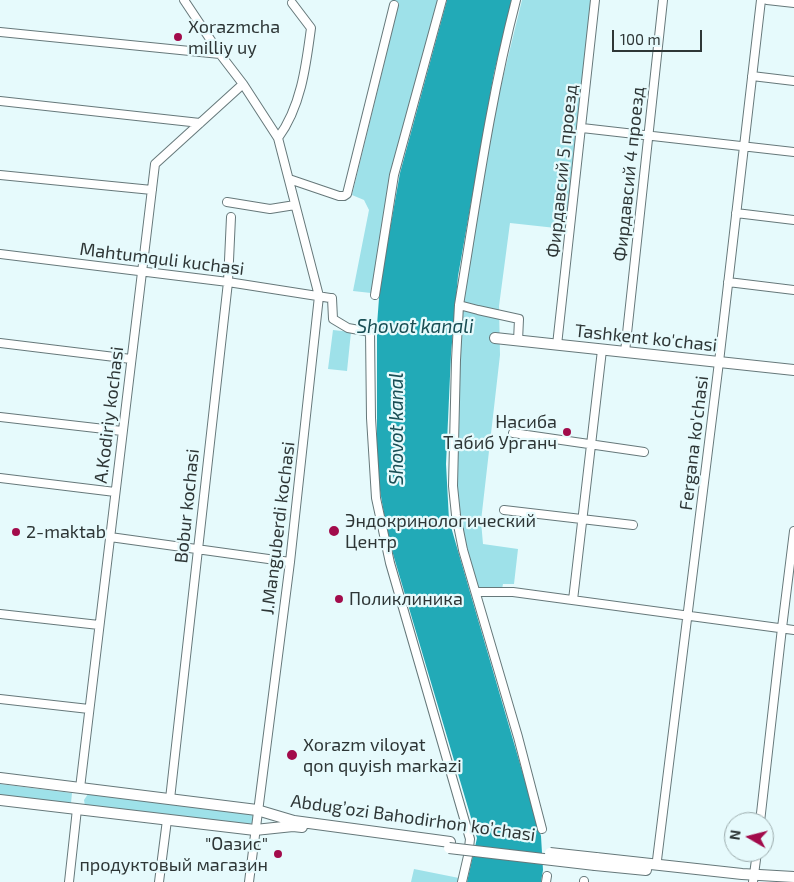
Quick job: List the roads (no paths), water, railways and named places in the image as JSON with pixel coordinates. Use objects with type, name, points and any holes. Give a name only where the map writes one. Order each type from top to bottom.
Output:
[{"type":"main road","name":"Tashkent ko'chasi","points":[[495,338],[794,370]]},
{"type":"main road","name":"Abdug’ozi Bahodirhon ko’chasi","points":[[0,778],[257,810],[294,821],[450,845]]},
{"type":"main road","name":"Abdug’ozi Bahodirhon ko’chasi","points":[[0,800],[255,830],[293,826],[752,880],[794,877]]},
{"type":"street","name":"J.Manguberdi kochasi","points":[[184,0],[278,138],[319,296],[290,562],[249,882]]},
{"type":"street","points":[[375,295],[394,175],[442,0]]},
{"type":"street","points":[[516,0],[491,116],[460,305],[456,360],[453,486],[456,515],[463,550],[518,737],[542,829]]},
{"type":"street","name":"Фирдавсий 5 проезд","points":[[557,344],[595,0]]},
{"type":"street","name":"Фирдавсий 4 проезд","points":[[625,352],[663,0]]},
{"type":"street","name":"Fergana ko'chasi","points":[[658,860],[761,0]]},
{"type":"street","points":[[767,0],[794,3]]},
{"type":"street","points":[[278,138],[289,123],[303,78],[311,28],[292,3]]},
{"type":"street","points":[[289,180],[338,196],[347,194],[394,5]]},
{"type":"street","points":[[0,32],[220,54]]},
{"type":"street","points":[[752,76],[794,81]]},
{"type":"street","name":"A.Kodiriy kochasi","points":[[80,788],[155,164],[243,84]]},
{"type":"street","points":[[0,101],[200,124]]},
{"type":"street","points":[[582,128],[794,152]]},
{"type":"street","points":[[0,175],[152,190]]},
{"type":"street","points":[[227,202],[270,209],[296,205]]},
{"type":"street","points":[[736,213],[794,220]]},
{"type":"street","name":"Bobur kochasi","points":[[170,799],[228,282],[231,217]]},
{"type":"street","name":"Mahtumquli kuchasi","points":[[0,254],[228,282],[319,296]]},
{"type":"street","points":[[728,282],[794,290]]},
{"type":"street","points":[[319,296],[332,298],[333,319],[348,328],[370,332],[371,418],[376,498],[390,563],[470,839],[462,882]]},
{"type":"street","points":[[460,305],[519,318],[518,340]]},
{"type":"street","points":[[0,343],[131,360]]},
{"type":"street","points":[[573,600],[602,350]]},
{"type":"street","points":[[0,417],[122,432]]},
{"type":"street","points":[[513,433],[644,452]]},
{"type":"street","points":[[0,478],[115,492]]},
{"type":"street","points":[[504,510],[633,524]]},
{"type":"street","points":[[761,812],[794,531]]},
{"type":"street","points":[[110,537],[290,562]]},
{"type":"street","points":[[476,592],[512,592],[688,614],[794,630]]},
{"type":"street","points":[[0,614],[99,625]]},
{"type":"street","points":[[0,698],[89,708]]},
{"type":"street","points":[[69,882],[77,809]]},
{"type":"street","points":[[159,882],[167,820]]},
{"type":"street","points":[[752,880],[755,862]]},
{"type":"water","name":"Shovot kanali","points":[[447,0],[512,0],[494,73],[458,276],[451,354],[446,464],[449,520],[541,836],[543,870],[541,882],[467,882],[477,838],[388,537],[377,473],[377,325],[380,285],[400,173]]},
{"type":"place","name":"Xorazmcha milliy uy","points":[[178,37]]},
{"type":"place","name":"Насиба Табиб Урганч","points":[[567,432]]},
{"type":"place","name":"Эндокринологический Центр","points":[[334,531]]},
{"type":"place","name":"2-maktab","points":[[16,532]]},
{"type":"place","name":"Поликлиника","points":[[339,599]]},
{"type":"place","name":"Xorazm viloyat qon quyish markazi","points":[[292,755]]},
{"type":"place","name":"\"Оазис\" продуктовый магазин","points":[[278,854]]},
{"type":"water label","name":"Shovot kanal","points":[[397,429]]}]
